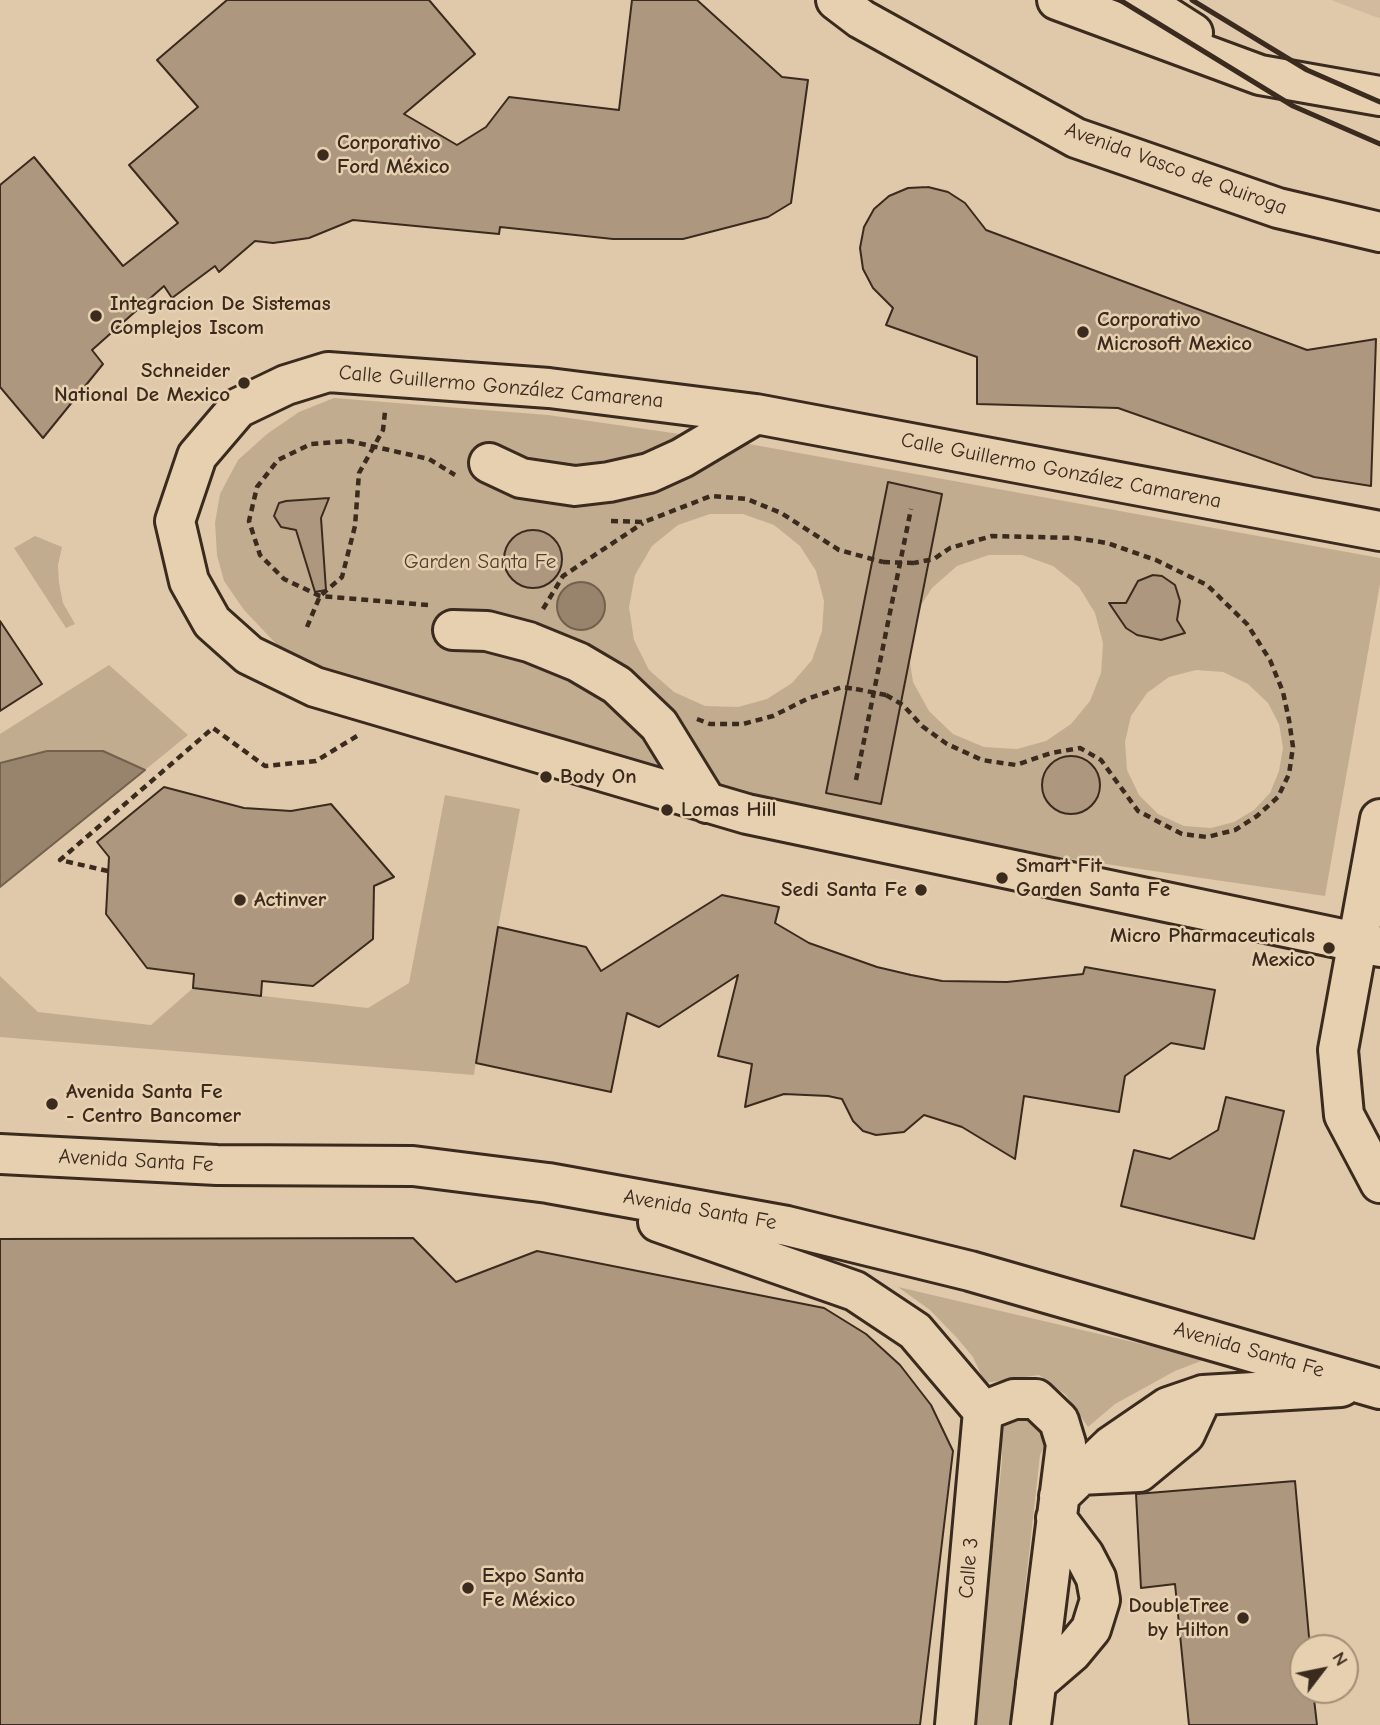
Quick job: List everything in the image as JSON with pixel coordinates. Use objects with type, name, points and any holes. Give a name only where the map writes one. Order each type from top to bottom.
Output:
[{"type":"street","name":"Avenida Vasco de Quiroga","points":[[836,0],[861,19],[1076,138],[1278,208],[1380,232]]},
{"type":"street","points":[[1057,0],[1260,75],[1380,96]]},
{"type":"street","points":[[1141,0],[1260,75]]},
{"type":"street","name":"Calle Guillermo González Camarena","points":[[1369,945],[774,820],[707,803],[315,687],[249,655],[212,622],[188,581],[175,521],[197,456],[238,408],[286,385],[328,372],[549,388],[756,414],[1380,531]]},
{"type":"street","points":[[476,471],[575,486],[609,482],[649,473],[756,414]]},
{"type":"street","points":[[443,618],[529,642],[578,662],[617,685],[659,725],[707,803]]},
{"type":"street","points":[[1380,819],[1369,945],[1338,1050],[1344,1115],[1380,1183]]},
{"type":"street","name":"Avenida Santa Fe","points":[[0,1154],[217,1165],[413,1166],[548,1183],[800,1229],[995,1278],[1375,1387]]},
{"type":"street","points":[[548,1183],[855,1291],[915,1331],[983,1412],[1000,1403],[1023,1397],[1036,1399],[1049,1409],[1059,1421],[1066,1444],[1065,1496],[1031,1725]]},
{"type":"street","points":[[1065,1496],[1111,1446],[1168,1406],[1203,1395],[1375,1387]]},
{"type":"street","name":"Calle 3","points":[[955,1725],[983,1412]]},
{"type":"street","points":[[1036,1683],[1072,1652],[1091,1629],[1100,1600],[1096,1578],[1065,1496]]},
{"type":"path","points":[[306,627],[320,596],[342,577],[355,526],[359,473],[383,430],[390,377]]},
{"type":"path","points":[[443,618],[320,596],[284,579],[260,555],[249,521],[257,486],[278,460],[311,444],[349,440],[476,471]]},
{"type":"path","points":[[540,615],[563,576],[644,523],[711,496],[747,499],[780,513],[839,550],[883,562],[914,563],[934,559],[950,548],[992,536],[1075,538],[1107,543],[1156,560],[1207,585],[1248,624],[1270,660],[1283,692],[1293,747],[1289,774],[1278,797],[1258,816],[1235,831],[1207,837],[1182,834],[1160,825],[1138,811],[1101,760],[1080,748],[1051,753],[1016,765],[982,760],[947,744],[922,726],[903,705],[886,695],[842,687],[807,699],[773,716],[743,724],[710,724],[688,715]]},
{"type":"path","points":[[856,780],[911,509]]},
{"type":"path","points":[[600,521],[644,523]]},
{"type":"path","points":[[108,871],[60,860],[213,728],[265,766],[316,761]]},
{"type":"shaded area","points":[[1331,0],[1380,0],[1380,18],[1373,16]]},
{"type":"shaded area","points":[[581,582],[598,589],[605,606],[598,623],[581,630],[564,623],[557,606],[564,589]]},
{"type":"shaded area","points":[[47,751],[103,751],[145,770],[0,887],[0,763]]},
{"type":"green space","name":"Garden Santa Fe","points":[[334,398],[548,415],[749,444],[1380,558],[1380,584],[1325,896],[1037,854],[720,787],[323,676],[283,651],[244,610],[224,581],[217,555],[215,523],[220,494],[238,460],[267,434],[299,412]],"holes":[[[710,514],[743,514],[774,525],[800,546],[816,571],[824,601],[822,631],[812,660],[792,683],[767,699],[738,707],[705,706],[674,692],[649,670],[634,640],[629,607],[635,575],[652,546],[678,525]],[[989,555],[1022,555],[1053,566],[1079,587],[1095,613],[1103,643],[1101,673],[1090,701],[1071,724],[1046,741],[1017,749],[984,747],[953,734],[929,711],[913,682],[908,649],[914,616],[932,588],[957,566]],[[1196,670],[1223,672],[1248,684],[1268,703],[1279,724],[1283,748],[1279,771],[1270,793],[1254,810],[1234,822],[1211,828],[1184,826],[1158,814],[1139,795],[1127,770],[1125,742],[1131,716],[1147,693],[1169,677]]]},
{"type":"green space","points":[[35,536],[62,547],[58,565],[59,583],[63,603],[75,624],[66,628],[14,548]]},
{"type":"green space","points":[[109,665],[188,735],[145,770],[103,751],[47,751],[0,763],[0,734]]},
{"type":"green space","points":[[445,795],[520,809],[485,998],[474,1075],[0,1037],[0,976],[38,1012],[151,1025],[193,988],[368,1008],[409,983]]},
{"type":"green space","points":[[898,1287],[1206,1359],[1175,1371],[1115,1404],[1088,1427],[1066,1395],[1039,1375],[985,1383],[973,1357],[957,1338],[930,1310]]},
{"type":"green space","points":[[1020,1405],[1053,1429],[1040,1455],[1010,1725],[974,1725],[1002,1461],[1002,1430],[1010,1411]]},
{"type":"building","points":[[227,0],[429,0],[475,54],[404,114],[457,145],[486,127],[509,97],[619,110],[632,0],[697,0],[782,77],[808,80],[791,203],[768,217],[683,239],[613,239],[500,227],[499,234],[353,220],[309,238],[273,243],[255,241],[219,272],[215,266],[172,298],[164,286],[92,350],[103,364],[43,438],[0,387],[0,185],[34,157],[123,266],[178,223],[129,165],[198,107],[157,60]]},
{"type":"building","name":"Corporativo Microsoft Mexico","points":[[928,187],[948,192],[965,203],[986,230],[1307,350],[1376,339],[1371,486],[1314,477],[1118,408],[977,404],[977,357],[886,325],[893,308],[873,288],[863,269],[860,248],[864,227],[874,209],[889,196],[908,188]]},
{"type":"building","points":[[888,482],[942,494],[881,804],[826,793]]},
{"type":"building","points":[[329,498],[321,518],[326,590],[315,592],[296,530],[281,527],[274,516],[279,503]]},
{"type":"building","points":[[533,530],[544,532],[557,543],[562,559],[560,570],[549,583],[533,588],[522,586],[509,575],[504,559],[506,548],[517,535]]},
{"type":"building","points":[[1153,575],[1162,576],[1175,585],[1180,601],[1177,620],[1185,633],[1161,640],[1137,635],[1126,628],[1109,603],[1126,603],[1138,581]]},
{"type":"building","points":[[0,621],[42,684],[0,711]]},
{"type":"building","points":[[1071,756],[1082,758],[1095,769],[1100,785],[1098,796],[1087,809],[1071,814],[1060,812],[1047,801],[1042,785],[1044,774],[1055,761]]},
{"type":"building","name":"Actinver","points":[[164,787],[244,808],[291,811],[331,804],[394,877],[374,886],[373,939],[313,986],[262,981],[261,996],[193,988],[194,974],[147,968],[106,914],[109,857],[97,842]]},
{"type":"building","points":[[722,895],[779,907],[775,923],[809,943],[877,967],[942,981],[1007,982],[1083,974],[1085,967],[1215,990],[1204,1049],[1171,1043],[1125,1076],[1119,1112],[1024,1096],[1015,1159],[962,1127],[924,1115],[904,1132],[876,1135],[863,1131],[853,1121],[842,1099],[828,1096],[784,1094],[745,1107],[752,1064],[718,1056],[738,975],[659,1027],[627,1013],[611,1092],[476,1063],[498,927],[586,947],[601,971]]},
{"type":"building","points":[[1226,1097],[1284,1111],[1254,1239],[1121,1206],[1134,1150],[1170,1159],[1218,1130]]},
{"type":"building","name":"Expo Santa Fe México","points":[[413,1238],[456,1282],[537,1251],[824,1308],[866,1334],[900,1365],[931,1405],[953,1451],[920,1725],[0,1725],[0,1239]]},
{"type":"building","name":"DoubleTree by Hilton","points":[[1295,1481],[1309,1634],[1289,1634],[1289,1704],[1315,1704],[1317,1725],[1189,1725],[1175,1584],[1141,1588],[1136,1494]]},
{"type":"railway","points":[[1120,0],[1293,106],[1380,144]]},
{"type":"railway","points":[[1192,0],[1307,70],[1380,102]]},
{"type":"place","name":"Corporativo Ford México","points":[[323,155]]},
{"type":"place","name":"Integracion De Sistemas Complejos Iscom","points":[[96,316]]},
{"type":"place","name":"Corporativo Microsoft Mexico","points":[[1083,332]]},
{"type":"place","name":"Schneider National De Mexico","points":[[244,383]]},
{"type":"place","name":"Body On","points":[[546,777]]},
{"type":"place","name":"Lomas Hill","points":[[667,810]]},
{"type":"place","name":"Smart Fit Garden Santa Fe","points":[[1002,878]]},
{"type":"place","name":"Sedi Santa Fe","points":[[921,890]]},
{"type":"place","name":"Actinver","points":[[240,900]]},
{"type":"place","name":"Micro Pharmaceuticals Mexico","points":[[1329,948]]},
{"type":"place","name":"Avenida Santa Fe - Centro Bancomer","points":[[52,1104]]},
{"type":"place","name":"Expo Santa Fe México","points":[[468,1588]]},
{"type":"place","name":"DoubleTree by Hilton","points":[[1243,1618]]}]
